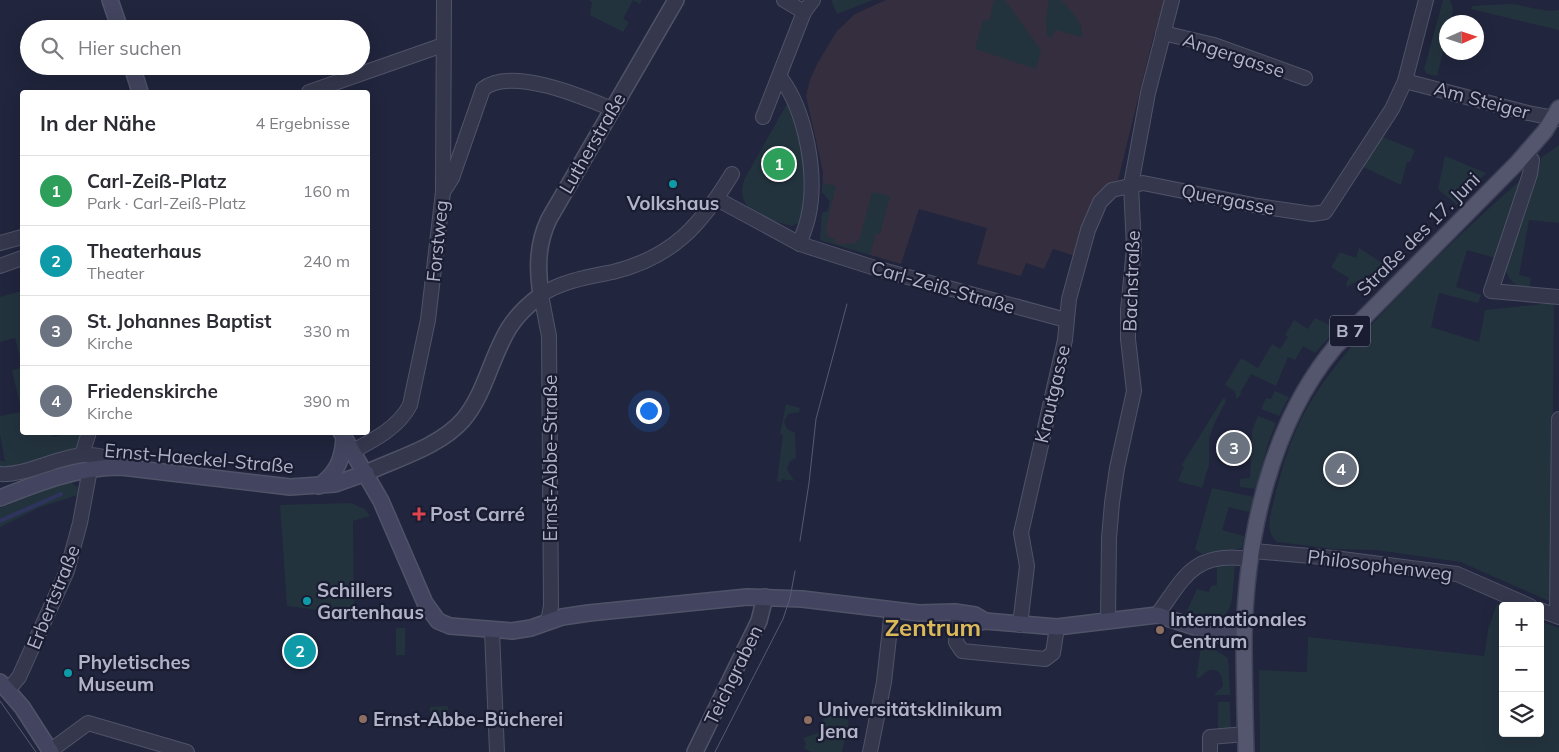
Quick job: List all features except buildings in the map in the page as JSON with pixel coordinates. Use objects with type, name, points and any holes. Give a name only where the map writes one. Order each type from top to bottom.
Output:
[{"type":"main road","points":[[110,0],[117,20]]},
{"type":"main road","points":[[135,75],[139,90]]},
{"type":"main road","name":"Straße des 17. Juni","points":[[1244,637],[1247,555],[1280,444],[1290,417],[1318,368],[1366,314],[1526,154],[1557,115]]},
{"type":"main road","points":[[343,435],[381,501],[432,616],[450,626],[492,631],[525,630],[548,622],[583,614],[725,598],[765,597],[919,613],[949,612],[975,614],[985,621]]},
{"type":"main road","points":[[319,486],[338,468],[342,456],[343,435]]},
{"type":"main road","name":"Ernst-Haeckel-Straße","points":[[0,498],[59,476],[86,462],[266,485],[319,486],[351,480],[366,473]]},
{"type":"main road","points":[[919,613],[929,619],[957,623],[985,621],[1057,627],[1157,615],[1220,635],[1244,637]]},
{"type":"main road","name":"B 7","points":[[1244,637],[1246,752]]},
{"type":"main road","points":[[8,690],[51,752]]},
{"type":"street","name":"Forstweg","points":[[353,452],[371,442],[399,421],[410,405],[428,320],[442,192],[444,0]]},
{"type":"street","name":"Lutherstraße","points":[[541,295],[537,268],[544,227],[676,0]]},
{"type":"street","points":[[784,0],[804,12]]},
{"type":"street","points":[[763,118],[804,12],[813,0]]},
{"type":"street","name":"Bachstraße","points":[[1108,620],[1109,526],[1117,468],[1134,391],[1128,339],[1128,310],[1134,248],[1131,185],[1148,92],[1172,0]]},
{"type":"street","points":[[1404,81],[1426,0]]},
{"type":"street","name":"Angergasse","points":[[1164,33],[1214,45],[1305,78]]},
{"type":"street","points":[[370,71],[443,45]]},
{"type":"street","points":[[315,90],[357,75]]},
{"type":"street","points":[[780,77],[797,104],[808,151],[810,193],[808,217],[800,244]]},
{"type":"street","name":"Am Steiger","points":[[1404,81],[1557,115]]},
{"type":"street","name":"Quergasse","points":[[1131,185],[1143,183],[1258,206],[1312,214],[1325,212],[1392,109],[1404,81]]},
{"type":"street","points":[[442,192],[452,178],[483,89],[489,84],[500,82],[534,84],[564,89],[612,109]]},
{"type":"street","points":[[1526,154],[1532,160],[1530,174],[1491,291],[1559,297]]},
{"type":"street","points":[[366,473],[432,443],[458,425],[474,404],[510,328],[522,312],[541,295],[558,285],[621,270],[662,253],[694,229],[717,199],[732,174]]},
{"type":"street","name":"Krautgasse","points":[[1020,625],[1027,566],[1020,533],[1065,340],[1066,320],[1078,262],[1100,202],[1112,190],[1131,185]]},
{"type":"street","name":"Carl-Zeiß-Straße","points":[[717,199],[800,244],[1066,320]]},
{"type":"street","points":[[0,243],[20,238]]},
{"type":"street","points":[[0,266],[20,259]]},
{"type":"street","name":"Ernst-Abbe-Straße","points":[[541,295],[550,344],[551,606],[548,622]]},
{"type":"street","points":[[1544,612],[1558,617],[1559,419]]},
{"type":"street","name":"Erbertstraße","points":[[8,690],[19,677],[67,571],[80,524],[89,435]]},
{"type":"street","points":[[0,474],[86,462]]},
{"type":"street","name":"Philosophenweg","points":[[1157,615],[1189,571],[1212,560],[1247,555],[1334,558],[1457,574],[1521,602]]},
{"type":"street","name":"Teichgraben","points":[[695,752],[759,621],[765,597]]},
{"type":"street","points":[[870,752],[884,682],[892,610]]},
{"type":"street","points":[[957,623],[956,642],[962,651],[1045,659],[1053,653],[1057,627]]},
{"type":"street","points":[[492,631],[496,752]]},
{"type":"street","points":[[51,752],[88,723],[187,752]]},
{"type":"street","points":[[1210,752],[1210,737],[1246,734]]},
{"type":"shaded area","points":[[588,0],[633,0],[623,19],[629,22],[623,32],[590,15],[592,2]]},
{"type":"shaded area","points":[[633,0],[642,0],[640,4]]},
{"type":"shaded area","points":[[831,0],[873,0],[837,14]]},
{"type":"shaded area","points":[[886,0],[1166,0],[1154,34],[1118,180],[1102,190],[1096,197],[1075,256],[1053,249],[1044,269],[1026,263],[1021,276],[977,264],[987,228],[919,209],[901,264],[820,240],[822,213],[828,211],[830,201],[822,192],[823,172],[806,96],[810,80],[817,64],[837,31],[855,14]]},
{"type":"shaded area","points":[[994,0],[1005,0],[1041,50],[1036,69],[975,49],[983,20],[989,21]]},
{"type":"shaded area","points":[[1049,0],[1061,0],[1073,12],[1081,26],[1082,37],[1055,30],[1052,38],[1047,36],[1046,19]]},
{"type":"shaded area","points":[[1443,0],[1450,0],[1453,8],[1452,15],[1439,15],[1439,60],[1441,60],[1437,76],[1427,74],[1424,69]]},
{"type":"shaded area","points":[[1510,4],[1553,11],[1559,10],[1559,30],[1471,9],[1472,6]]},
{"type":"shaded area","points":[[788,102],[801,147],[804,175],[801,222],[792,226],[772,221],[754,212],[743,199],[742,189],[745,178]]},
{"type":"shaded area","points":[[1380,136],[1415,150],[1410,162],[1407,162],[1401,185],[1361,166]]},
{"type":"shaded area","points":[[1559,145],[1559,223],[1529,220],[1519,275],[1531,278],[1529,291],[1512,281],[1506,270],[1542,157]]},
{"type":"shaded area","points":[[1445,156],[1486,173],[1457,205],[1438,189]]},
{"type":"shaded area","points":[[1523,178],[1499,259],[1467,250],[1456,287],[1481,295],[1478,303],[1439,293],[1431,327],[1479,342],[1485,310],[1554,303],[1551,602],[1461,562],[1376,550],[1335,549],[1277,542],[1270,532],[1269,526],[1281,475],[1299,424],[1322,384],[1355,343],[1407,288],[1455,240]]},
{"type":"shaded area","points":[[823,183],[836,186],[825,232],[828,234],[827,237],[835,239],[835,243],[846,245],[847,243],[855,244],[856,241],[859,241],[872,192],[890,196],[880,234],[876,233],[870,255],[820,240],[822,213],[828,211],[830,201],[822,192]]},
{"type":"shaded area","points":[[1359,248],[1388,267],[1389,274],[1373,291],[1370,288],[1370,281],[1375,278],[1372,273],[1347,287],[1346,284],[1349,278],[1331,267],[1340,252],[1356,258]]},
{"type":"shaded area","points":[[20,291],[20,357],[15,338],[0,342],[0,297]]},
{"type":"shaded area","points":[[1315,318],[1337,329],[1315,353],[1303,346],[1295,360],[1288,357],[1276,386],[1251,374],[1240,393],[1242,394],[1236,399],[1235,391],[1225,385],[1241,358],[1258,368],[1272,344],[1280,349],[1288,337],[1285,335],[1294,320],[1308,329]]},
{"type":"shaded area","points":[[20,368],[20,404],[12,371]]},
{"type":"shaded area","points":[[1275,391],[1289,397],[1279,416],[1261,409],[1266,398],[1271,399]]},
{"type":"shaded area","points":[[1224,397],[1226,401],[1214,424],[1209,439],[1209,465],[1202,488],[1178,481],[1184,467],[1181,466]]},
{"type":"shaded area","points":[[786,404],[800,408],[799,412],[788,414],[784,422],[787,429],[795,433],[796,458],[790,461],[787,469],[794,481],[782,479],[781,482],[777,481],[783,435],[780,434]]},
{"type":"shaded area","points":[[20,412],[20,435],[52,435],[53,437],[82,435],[78,448],[72,453],[4,471],[0,468],[0,460],[5,462],[0,434],[0,416]]},
{"type":"shaded area","points":[[1258,416],[1276,423],[1268,444],[1256,489],[1240,487],[1240,479],[1250,478],[1252,430]]},
{"type":"shaded area","points":[[71,483],[78,487],[77,495],[38,508],[0,527],[0,508],[59,485]]},
{"type":"shaded area","points":[[1212,488],[1254,497],[1249,512],[1229,507],[1222,530],[1244,536],[1242,548],[1202,554],[1195,549]]},
{"type":"shaded area","points":[[351,503],[365,509],[370,516],[353,521],[354,614],[287,606],[280,505]]},
{"type":"shaded area","points":[[1217,564],[1235,565],[1233,592],[1228,611],[1223,616],[1215,618],[1203,618],[1186,613],[1197,589],[1209,592],[1211,586],[1217,585]]},
{"type":"shaded area","points":[[1497,604],[1499,605],[1499,737],[1544,737],[1544,622],[1559,628],[1559,752],[1260,752],[1259,670],[1307,672],[1308,637],[1484,656],[1488,630]]},
{"type":"shaded area","points":[[396,628],[405,628],[405,655],[396,655]]},
{"type":"shaded area","points":[[1202,642],[1228,658],[1230,695],[1214,695],[1223,686],[1221,676],[1216,670],[1208,671],[1200,678],[1196,677]]},
{"type":"shaded area","points":[[1218,702],[1230,702],[1231,730],[1218,731]]},
{"type":"shaded area","points":[[448,706],[449,726],[430,726],[430,707]]},
{"type":"shaded area","points":[[826,714],[849,720],[842,752],[812,752],[804,749],[806,743],[803,738],[821,732]]},
{"type":"waterway","points":[[0,521],[61,494]]},
{"type":"tram line","points":[[800,541],[816,419],[847,304]]},
{"type":"tram line","points":[[715,752],[783,619],[790,598],[795,571]]},
{"type":"tram line","points":[[0,701],[36,752]]},
{"type":"place","name":"Carl-Zeiß-Platz","points":[[779,164]]},
{"type":"place","name":"Volkshaus","points":[[673,184]]},
{"type":"place","name":"St. Johannes Baptist","points":[[1234,448]]},
{"type":"place","name":"Friedenskirche","points":[[1341,469]]},
{"type":"place","name":"Post Carré","points":[[419,514]]},
{"type":"place","name":"Schillers Gartenhaus","points":[[307,601]]},
{"type":"place","name":"Internationales Centrum","points":[[1160,630]]},
{"type":"place","name":"Theaterhaus","points":[[300,651]]},
{"type":"place","name":"Phyletisches Museum","points":[[68,673]]},
{"type":"place","name":"Ernst-Abbe-Bücherei","points":[[363,719]]},
{"type":"place","name":"Universitätsklinikum Jena","points":[[808,720]]},
{"type":"district","name":"Zentrum","points":[[933,628]]}]
